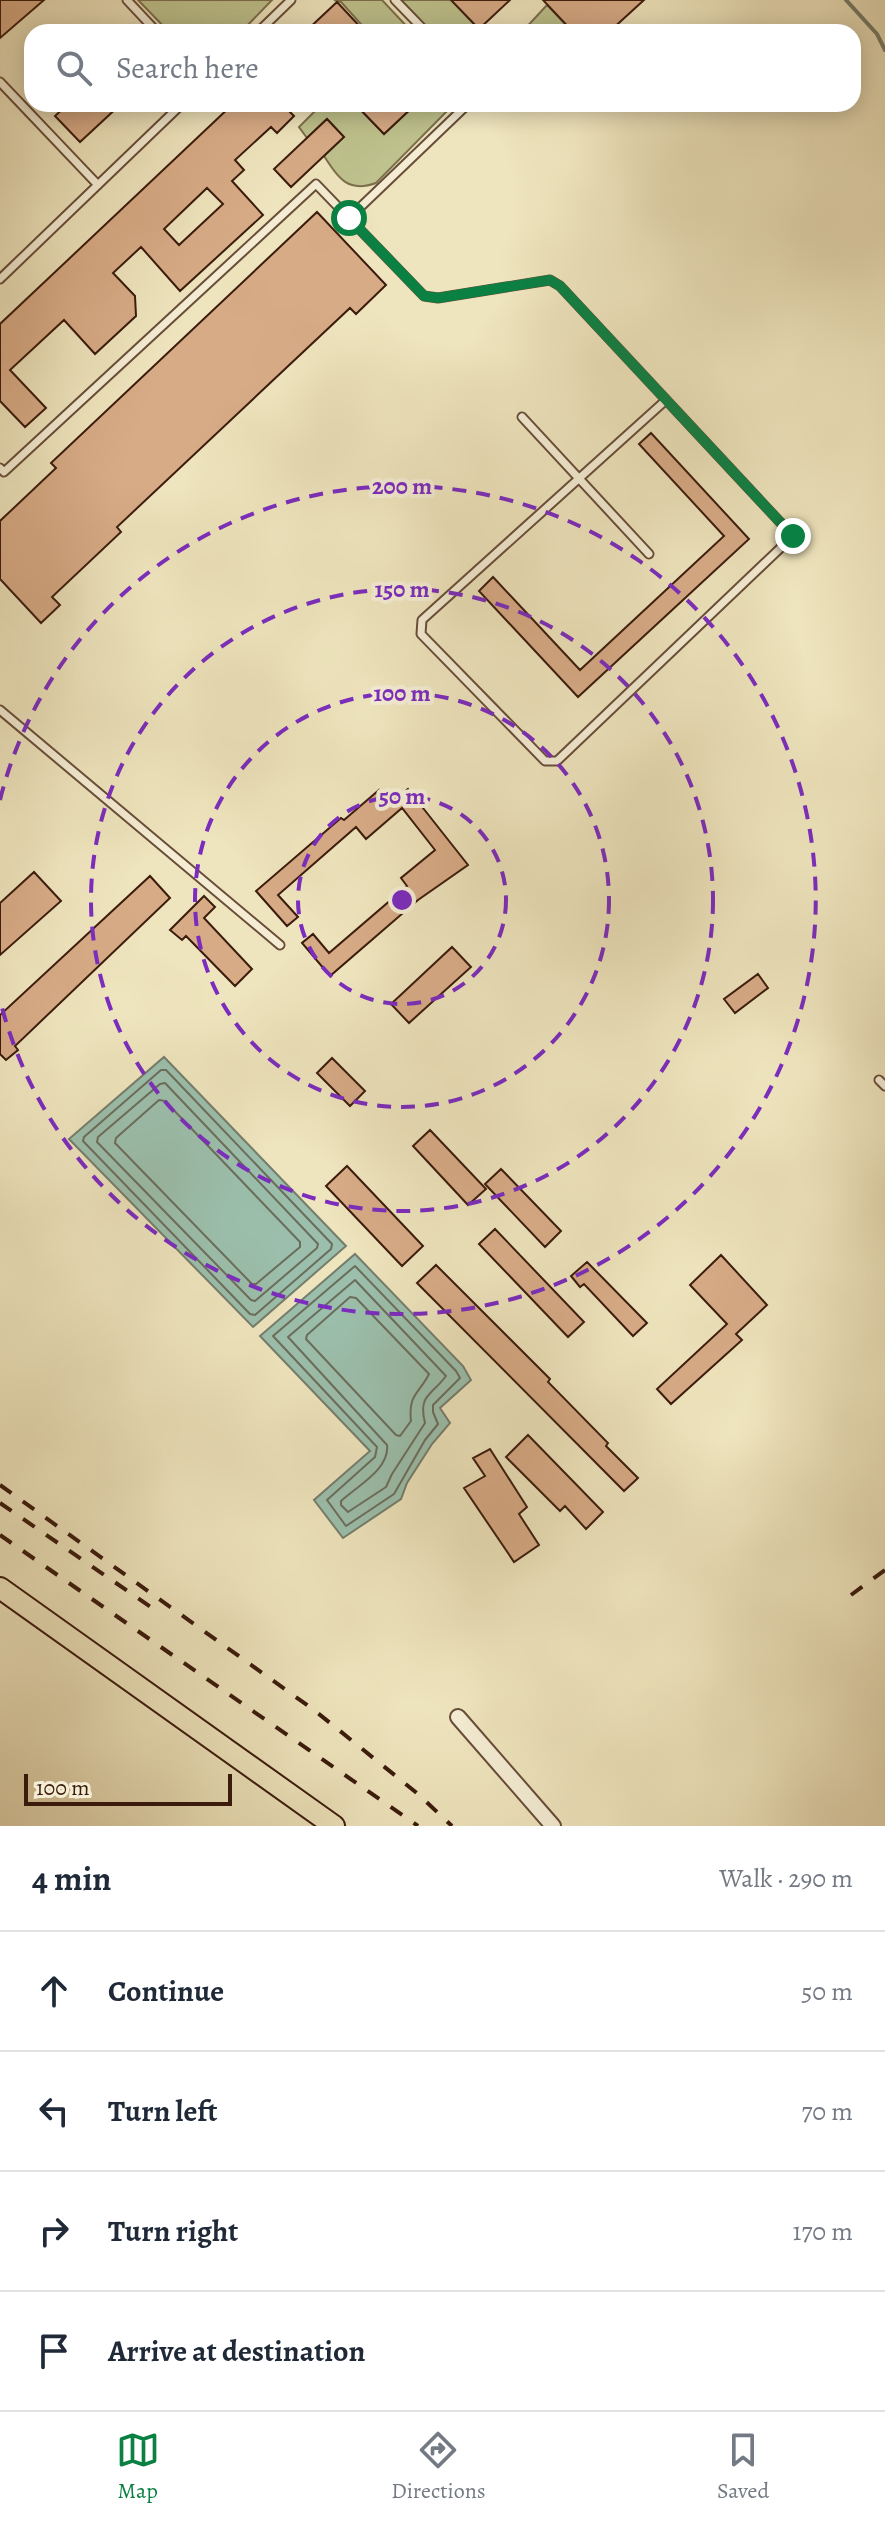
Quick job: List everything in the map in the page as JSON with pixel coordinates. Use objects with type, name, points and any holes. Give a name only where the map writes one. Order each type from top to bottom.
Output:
[{"type":"main road","points":[[0,1588],[334,1826]]},
{"type":"street","points":[[458,1717],[553,1826]]},
{"type":"lane","points":[[127,0],[150,24]]},
{"type":"lane","points":[[266,24],[291,0]]},
{"type":"lane","points":[[395,0],[418,24]]},
{"type":"lane","points":[[0,82],[24,107]]},
{"type":"lane","points":[[29,112],[98,185]]},
{"type":"lane","points":[[0,279],[174,112]]},
{"type":"lane","points":[[349,218],[460,112]]},
{"type":"lane","points":[[0,468],[4,472],[316,184],[424,296],[438,298],[550,280],[560,286],[793,536],[557,761],[545,761],[421,634],[422,620],[666,400]]},
{"type":"lane","points":[[522,417],[649,554]]},
{"type":"lane","points":[[0,710],[280,945]]},
{"type":"green space","points":[[138,0],[272,0],[249,24],[161,24]]},
{"type":"green space","points":[[334,0],[382,0],[404,24],[361,24],[341,2]]},
{"type":"green space","points":[[401,0],[451,0],[474,24],[424,24]]},
{"type":"green space","points":[[547,5],[565,24],[529,24]]},
{"type":"green space","points":[[314,112],[363,112],[384,134],[407,112],[446,112],[376,183],[366,186],[345,182],[324,156],[344,137],[327,119],[307,138],[299,127]]},
{"type":"water","points":[[164,1057],[346,1246],[253,1327],[69,1139]]},
{"type":"water","points":[[355,1254],[463,1366],[471,1380],[440,1408],[450,1423],[432,1444],[407,1483],[401,1499],[343,1538],[314,1500],[370,1451],[260,1336]]},
{"type":"building","points":[[0,0],[44,0],[0,38]]},
{"type":"building","points":[[451,0],[510,0],[484,24],[474,24]]},
{"type":"building","points":[[543,0],[644,0],[618,24],[566,24]]},
{"type":"building","points":[[337,2],[358,24],[314,24]]},
{"type":"building","points":[[59,112],[112,112],[80,142],[55,116]]},
{"type":"building","points":[[225,112],[290,112],[294,116],[277,133],[271,127],[235,160],[244,170],[232,181],[263,215],[180,291],[141,247],[113,273],[135,296],[136,316],[95,354],[64,320],[10,370],[46,408],[25,427],[0,401],[0,324]],"holes":[[[207,188],[223,204],[179,245],[164,229]]]},
{"type":"building","points":[[363,112],[407,112],[384,134]]},
{"type":"building","points":[[327,119],[344,137],[291,187],[274,169]]},
{"type":"building","points":[[317,212],[386,285],[356,314],[350,308],[117,527],[121,532],[52,597],[60,605],[41,623],[0,579],[0,521],[56,468],[51,463]]},
{"type":"building","points":[[651,433],[749,539],[578,697],[479,591],[493,577],[580,670],[724,536],[639,444]]},
{"type":"building","points":[[408,789],[468,865],[418,900],[330,976],[302,943],[313,934],[329,953],[407,886],[401,878],[435,850],[402,808],[366,839],[356,827],[278,895],[298,917],[287,926],[256,891],[341,818],[344,820],[379,790],[390,803]]},
{"type":"building","points":[[34,872],[61,901],[0,955],[0,903]]},
{"type":"building","points":[[150,876],[170,898],[15,1046],[18,1050],[6,1060],[0,1054],[0,1015]]},
{"type":"building","points":[[204,896],[215,907],[204,918],[252,969],[235,986],[186,936],[182,940],[170,930]]},
{"type":"building","points":[[452,947],[471,967],[409,1023],[391,1004]]},
{"type":"building","points":[[758,974],[768,988],[735,1013],[724,999]]},
{"type":"building","points":[[332,1058],[365,1091],[350,1106],[317,1073]]},
{"type":"building","points":[[430,1130],[486,1189],[468,1205],[413,1146]]},
{"type":"building","points":[[347,1166],[423,1246],[402,1266],[326,1186]]},
{"type":"building","points":[[501,1169],[561,1231],[545,1247],[485,1184]]},
{"type":"building","points":[[495,1229],[584,1322],[568,1337],[479,1244]]},
{"type":"building","points":[[721,1255],[767,1305],[736,1334],[742,1340],[671,1404],[657,1389],[727,1324],[690,1285]]},
{"type":"building","points":[[587,1262],[647,1323],[633,1336],[584,1284],[580,1287],[571,1276]]},
{"type":"building","points":[[436,1265],[550,1379],[548,1382],[638,1478],[624,1491],[417,1283]]},
{"type":"building","points":[[528,1435],[603,1512],[586,1529],[565,1506],[560,1511],[506,1457]]},
{"type":"building","points":[[490,1449],[527,1507],[519,1514],[539,1545],[514,1562],[464,1488],[485,1476],[473,1458]]},
{"type":"waterway","points":[[846,0],[877,34],[885,50]]},
{"type":"railway","points":[[0,1485],[314,1710],[418,1794],[452,1826]]},
{"type":"railway","points":[[0,1503],[158,1612]]},
{"type":"railway","points":[[0,1535],[418,1826]]},
{"type":"railway","points":[[851,1595],[885,1570]]},
{"type":"route","points":[[349,218],[424,296],[438,298],[550,280],[560,286],[793,536]]}]
